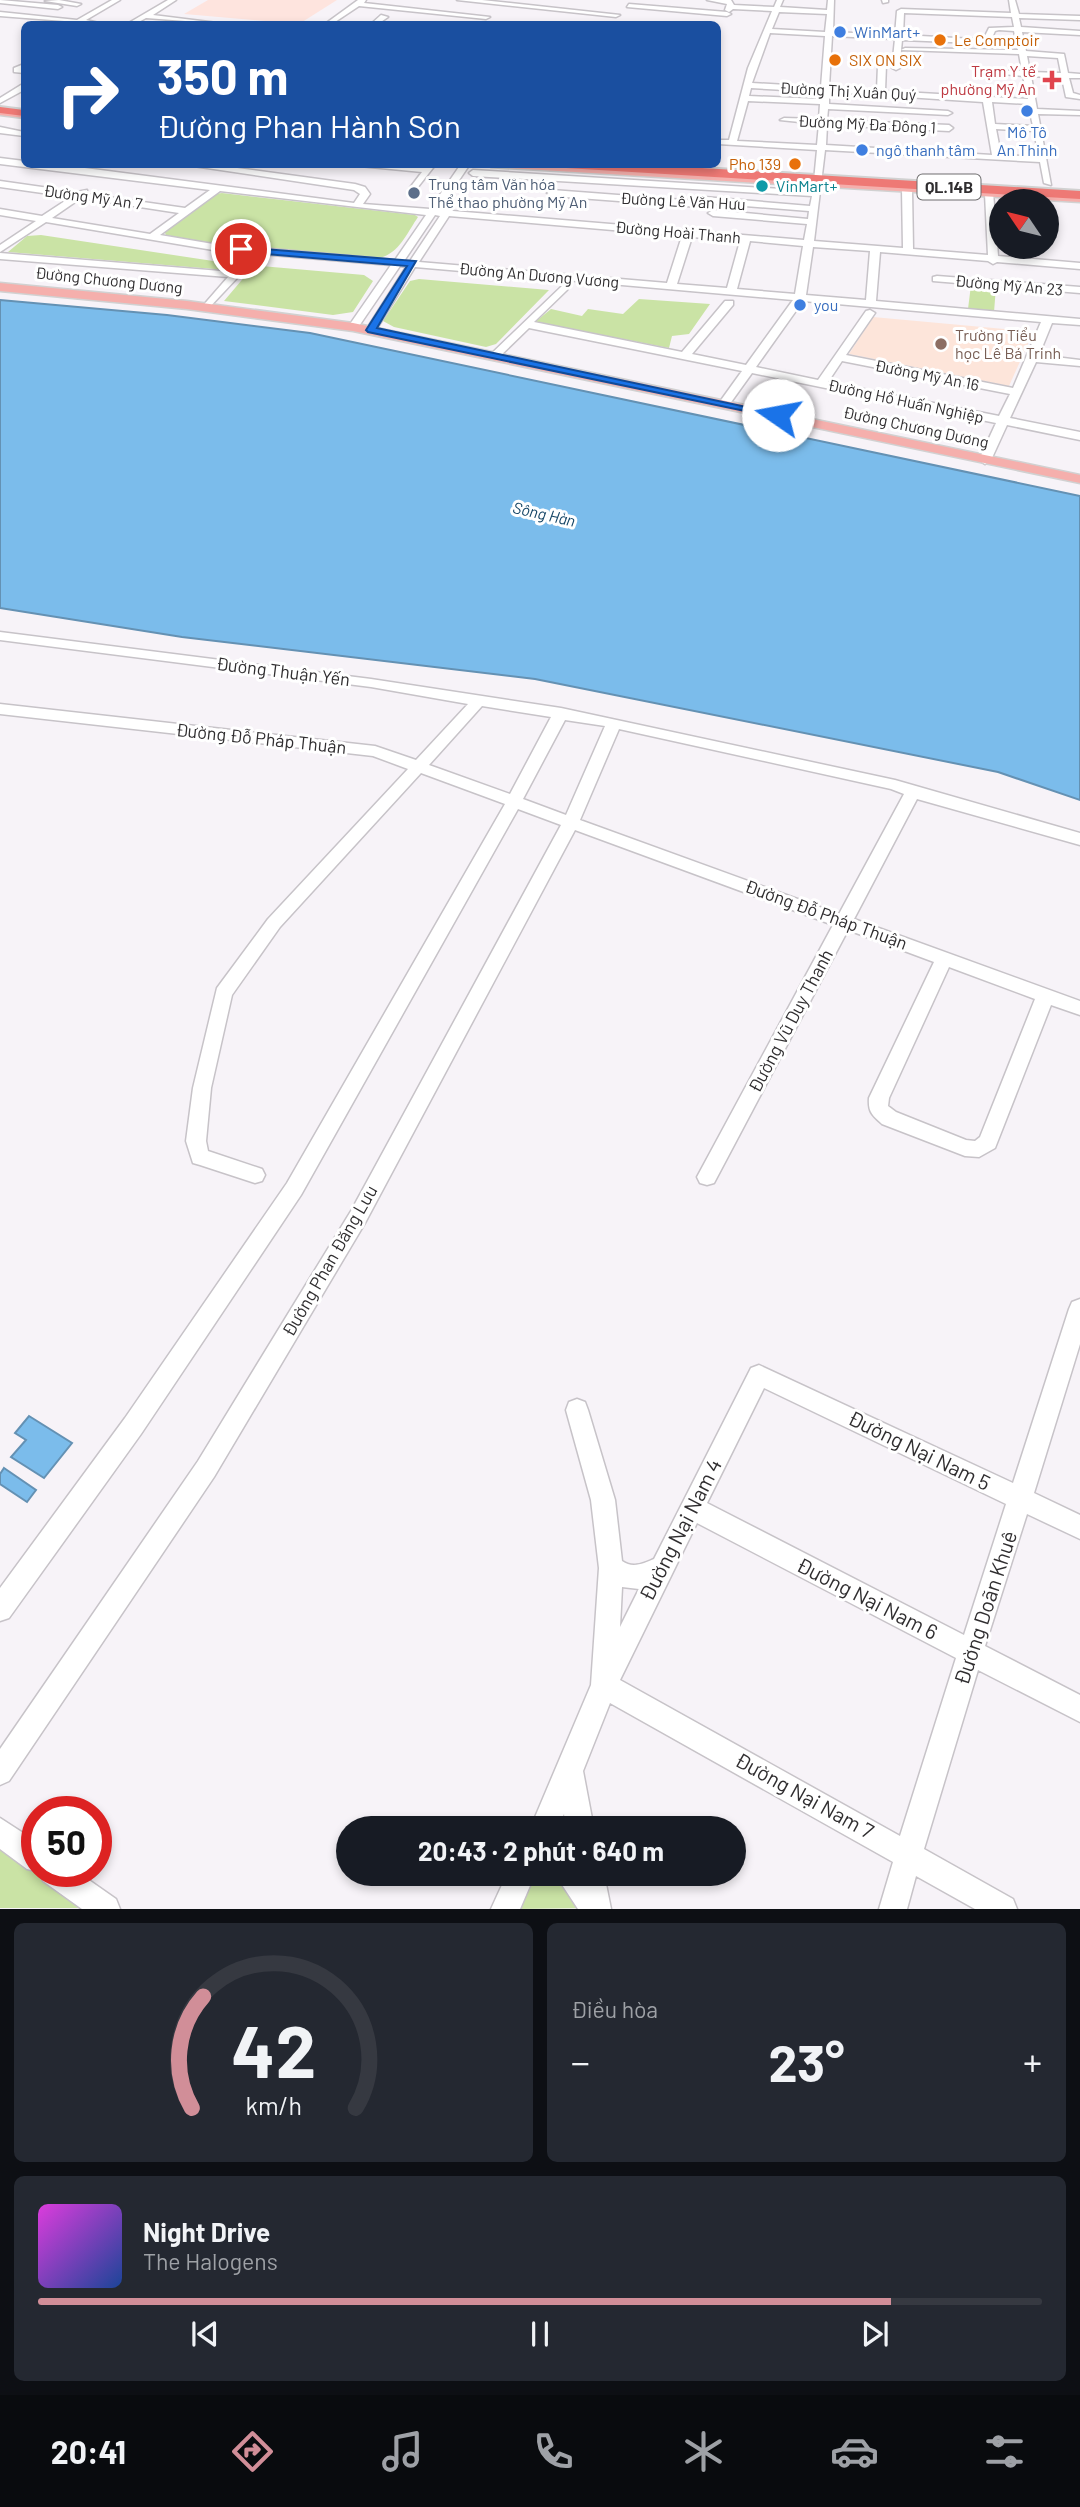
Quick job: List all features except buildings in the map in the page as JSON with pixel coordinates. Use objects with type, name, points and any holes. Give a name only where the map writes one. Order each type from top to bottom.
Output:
[{"type":"highway","points":[[2,105],[21,105]]},
{"type":"highway","points":[[2,105],[21,113]]},
{"type":"highway","name":"QL.14B","points":[[701,168],[818,180],[1080,197]]},
{"type":"highway","name":"QL.14B","points":[[563,170],[1080,187]]},
{"type":"main road","points":[[721,165],[818,180],[989,194]]},
{"type":"main road","points":[[539,168],[671,180],[1048,183],[1080,187]]},
{"type":"main road","points":[[1059,196],[1080,197]]},
{"type":"main road","name":"Đường Chương Dương","points":[[0,287],[206,308],[371,330],[1080,480]]},
{"type":"street","points":[[80,21],[117,0]]},
{"type":"street","points":[[136,21],[173,0]]},
{"type":"street","points":[[460,0],[504,2],[616,15]]},
{"type":"street","points":[[558,0],[626,7],[731,10],[750,4],[777,9],[831,12]]},
{"type":"street","points":[[609,21],[636,0]]},
{"type":"street","points":[[710,0],[731,10]]},
{"type":"street","points":[[733,141],[752,68],[780,0]]},
{"type":"street","points":[[725,403],[798,303],[818,180],[826,104],[831,0]]},
{"type":"street","points":[[1012,0],[1048,183]]},
{"type":"street","points":[[0,1],[77,4]]},
{"type":"street","points":[[44,1],[58,7]]},
{"type":"street","points":[[11,22],[44,1]]},
{"type":"street","points":[[0,11],[13,2]]},
{"type":"street","points":[[332,21],[360,2],[486,17]]},
{"type":"street","points":[[481,21],[504,2]]},
{"type":"street","points":[[938,12],[958,3]]},
{"type":"street","points":[[575,11],[585,4]]},
{"type":"street","points":[[0,11],[69,21]]},
{"type":"street","points":[[896,68],[901,11],[1080,19]]},
{"type":"street","points":[[346,12],[358,14]]},
{"type":"street","points":[[938,12],[942,40]]},
{"type":"street","points":[[371,15],[397,18]]},
{"type":"street","points":[[145,16],[192,21]]},
{"type":"street","points":[[379,21],[384,17]]},
{"type":"street","points":[[760,19],[772,20]]},
{"type":"street","points":[[769,31],[981,41],[988,38],[995,28],[1080,33]]},
{"type":"street","points":[[898,54],[1022,53],[1061,56],[1069,95],[1080,97]]},
{"type":"street","points":[[898,54],[925,60]]},
{"type":"street","points":[[983,54],[986,76],[1080,76]]},
{"type":"street","points":[[881,92],[882,65]]},
{"type":"street","points":[[10,78],[21,80]]},
{"type":"street","name":"Đường Thị Xuân Quý","points":[[748,85],[987,99],[1080,113]]},
{"type":"street","points":[[2,105],[21,89]]},
{"type":"street","points":[[947,97],[951,155]]},
{"type":"street","points":[[745,98],[788,99],[948,113]]},
{"type":"street","points":[[778,144],[788,99]]},
{"type":"street","points":[[987,99],[997,158]]},
{"type":"street","name":"Đường Mỹ Đa Đông 1","points":[[784,120],[824,122],[874,132],[949,128]]},
{"type":"street","points":[[993,126],[1037,129]]},
{"type":"street","points":[[0,130],[21,134]]},
{"type":"street","points":[[873,151],[874,132]]},
{"type":"street","points":[[0,140],[21,144]]},
{"type":"street","points":[[721,142],[1044,160]]},
{"type":"street","points":[[0,161],[21,163]]},
{"type":"street","points":[[57,168],[357,206],[433,212]]},
{"type":"street","points":[[100,181],[119,168]]},
{"type":"street","points":[[214,168],[362,189],[365,194],[357,206]]},
{"type":"street","points":[[281,177],[288,168]]},
{"type":"street","points":[[414,189],[432,168]]},
{"type":"street","points":[[371,330],[459,195],[472,168]]},
{"type":"street","points":[[353,327],[433,212],[472,168]]},
{"type":"street","points":[[503,168],[563,170]]},
{"type":"street","name":"Đường Lê Văn Hưu","points":[[563,170],[550,197],[666,206],[699,204],[704,200],[813,209]]},
{"type":"street","points":[[666,206],[671,180],[818,180]]},
{"type":"street","name":"Đường Mỹ An 7","points":[[0,184],[186,211]]},
{"type":"street","points":[[0,249],[90,188]]},
{"type":"street","points":[[906,188],[908,251]]},
{"type":"street","points":[[152,237],[218,189]]},
{"type":"street","name":"Đường An Dương Vương","points":[[0,212],[213,247],[671,287],[730,298]]},
{"type":"street","name":"Đường Hoài Thanh","points":[[433,212],[538,216],[688,233],[936,253],[993,261],[1080,266]]},
{"type":"street","name":"Đường Lê Văn Hưu","points":[[713,214],[811,222]]},
{"type":"street","points":[[657,230],[662,220]]},
{"type":"street","name":"Đường An Dương Vương","points":[[0,223],[203,256],[563,288],[870,308],[1046,324],[1080,322]]},
{"type":"street","points":[[671,287],[688,233]]},
{"type":"street","points":[[685,355],[730,298],[746,238]]},
{"type":"street","points":[[821,383],[870,308],[875,248]]},
{"type":"street","points":[[936,253],[938,294]]},
{"type":"street","points":[[0,256],[234,275]]},
{"type":"street","points":[[206,308],[249,260]]},
{"type":"street","points":[[494,356],[563,288]]},
{"type":"street","name":"Đường Mỹ An 23","points":[[938,294],[1080,290]]},
{"type":"street","name":"Đường An Dương Vương","points":[[870,308],[938,294],[1080,333]]},
{"type":"street","name":"Đường Hồ Huấn Nghiệp","points":[[527,324],[1004,421],[1079,432]]},
{"type":"street","points":[[985,460],[1046,324]]},
{"type":"street","name":"Đường Mỹ An 16","points":[[839,357],[1015,392]]},
{"type":"street","points":[[1032,358],[1080,363]]},
{"type":"street","name":"Đường Thuận Yến","points":[[0,636],[371,683],[561,713],[895,785],[1080,839]]},
{"type":"street","points":[[256,1175],[200,1157],[196,1141],[202,1088],[223,993],[274,923],[479,701]]},
{"type":"street","name":"Đường Đỗ Pháp Thuận","points":[[0,709],[375,751],[1080,1008]]},
{"type":"street","points":[[0,1609],[133,1426],[294,1189],[514,802],[561,713]]},
{"type":"street","name":"Đường Phan Đăng Lưu","points":[[0,1772],[206,1469],[331,1263],[571,822],[614,723]]},
{"type":"street","name":"Đường Vũ Duy Thanh","points":[[707,1177],[913,792]]},
{"type":"street","points":[[944,958],[879,1098],[878,1109],[889,1118],[965,1148],[979,1149],[988,1142],[1045,996]]},
{"type":"street","name":"Đường Doãn Khuê","points":[[893,1909],[970,1652],[1022,1500],[1080,1309]]},
{"type":"street","name":"Đường Nại Nam 5","points":[[758,1375],[1080,1527]]},
{"type":"street","name":"Đường Nại Nam 4","points":[[604,1685],[758,1375]]},
{"type":"street","points":[[549,1816],[604,1685],[611,1569],[603,1500],[577,1410]]},
{"type":"street","name":"Đường Nại Nam 6","points":[[692,1508],[1080,1709]]},
{"type":"street","points":[[611,1569],[621,1577],[632,1579],[661,1568]]},
{"type":"street","name":"Đường Nại Nam 7","points":[[604,1685],[1003,1909]]},
{"type":"street","points":[[570,1771],[578,1816]]},
{"type":"street","points":[[0,1832],[21,1847]]},
{"type":"street","points":[[580,1886],[597,1909]]},
{"type":"street","points":[[592,1886],[597,1909]]},
{"type":"street","points":[[75,1887],[106,1909]]},
{"type":"shaded area","points":[[208,0],[337,0],[304,21],[264,21],[184,14]]},
{"type":"shaded area","name":"Trường Tiểu học Lê Bá Trinh","points":[[873,317],[1026,331],[1032,335],[1009,386],[849,354]]},
{"type":"green space","points":[[214,194],[418,217],[391,253],[377,258],[217,244],[166,235],[164,231]]},
{"type":"green space","points":[[41,235],[233,264],[226,270],[8,252],[27,236]]},
{"type":"green space","points":[[261,266],[364,275],[373,281],[353,312],[333,315],[224,301],[252,268]]},
{"type":"green space","points":[[419,279],[549,290],[496,344],[486,347],[394,327],[383,321],[410,281]]},
{"type":"green space","points":[[971,285],[996,287],[994,312],[968,309]]},
{"type":"green space","points":[[639,299],[710,304],[689,334],[672,336],[669,348],[535,322],[551,309],[582,316],[588,309],[623,314]]},
{"type":"green space","points":[[0,1847],[21,1862],[21,1887],[55,1887],[84,1908],[0,1908]]},
{"type":"green space","points":[[527,1886],[586,1886],[591,1908],[516,1909]]},
{"type":"water","name":"Sông Hàn","points":[[0,300],[167,315],[310,333],[1080,496],[1080,800],[998,772],[535,679],[182,637],[0,608]]},
{"type":"water","points":[[29,1416],[72,1443],[44,1478],[11,1457],[26,1440],[15,1433]]},
{"type":"water","points":[[4,1468],[36,1490],[27,1502],[0,1484],[0,1474]]},
{"type":"place","name":"WinMart+","points":[[840,32]]},
{"type":"place","name":"Le Comptoir","points":[[940,40]]},
{"type":"place","name":"SIX ON SIX","points":[[835,60]]},
{"type":"place","name":"Trạm Y tế phường Mỹ An","points":[[1052,80]]},
{"type":"place","name":"Mô Tô An Thinh","points":[[1027,111]]},
{"type":"place","name":"ngô thanh tâm","points":[[862,150]]},
{"type":"place","name":"Pho 139","points":[[795,164]]},
{"type":"place","name":"VinMart+","points":[[762,186]]},
{"type":"place","name":"Trung tâm Văn hóa Thể thao phường Mỹ An","points":[[414,193]]},
{"type":"place","name":"you","points":[[800,305]]},
{"type":"place","name":"Trường Tiểu học Lê Bá Trinh","points":[[941,344]]},
{"type":"route","points":[[241,249],[413,263],[371,330],[778,415]]}]
